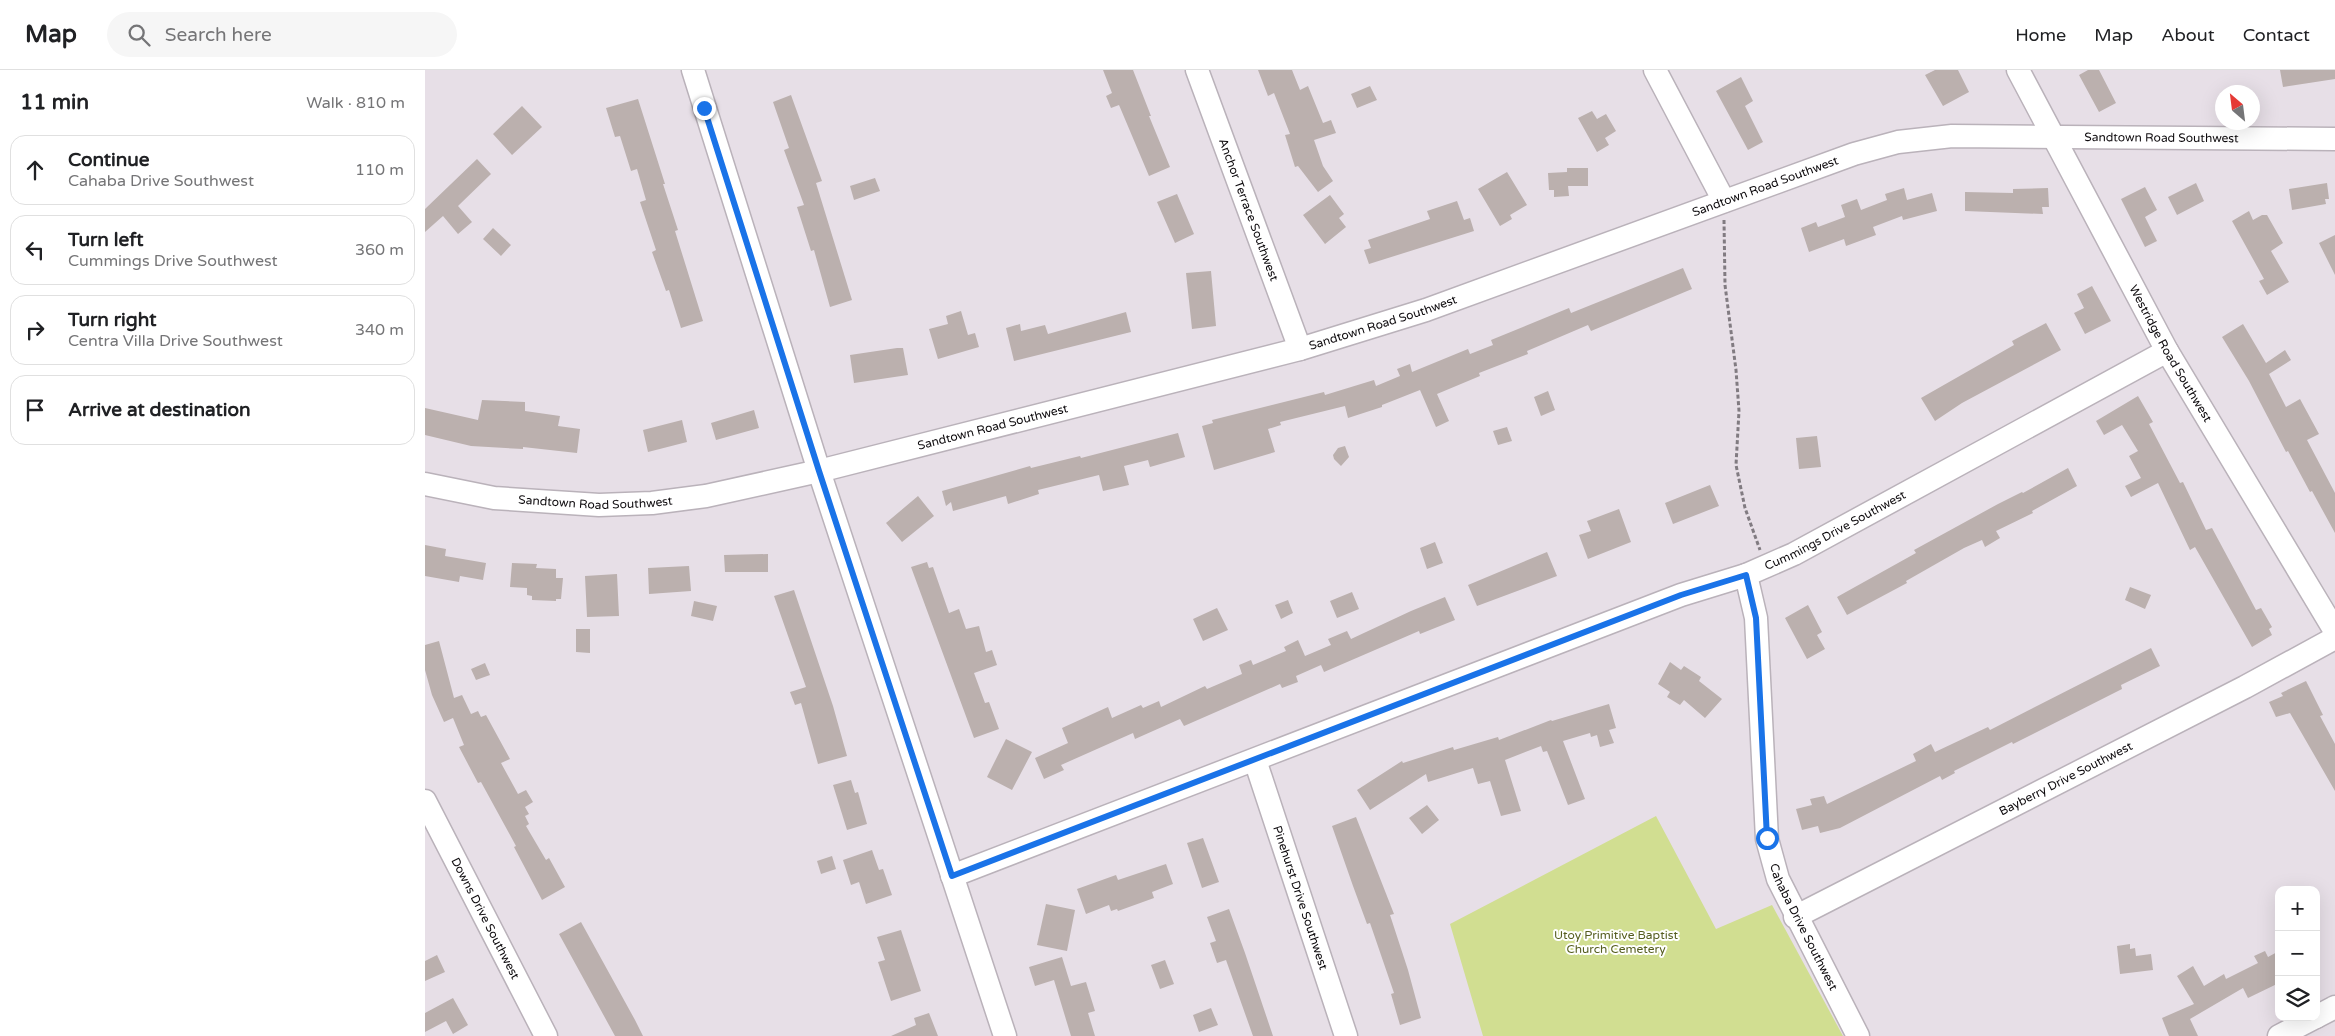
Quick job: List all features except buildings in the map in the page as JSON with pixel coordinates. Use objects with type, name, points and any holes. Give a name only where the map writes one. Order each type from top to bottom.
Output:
[{"type":"street","points":[[693,70],[819,471],[1005,1036]]},
{"type":"street","name":"Anchor Terrace Southwest","points":[[1197,70],[1300,349]]},
{"type":"street","points":[[1655,70],[1724,201]]},
{"type":"street","name":"Westridge Road Southwest","points":[[2018,70],[2167,351],[2335,631]]},
{"type":"street","name":"Sandtown Road Southwest","points":[[425,484],[494,498],[599,505],[706,496],[819,471],[1300,349],[1425,310],[1854,154],[1898,142],[1952,136],[2335,139]]},
{"type":"street","name":"Cummings Drive Southwest","points":[[952,876],[1681,595],[1766,567],[1803,550],[2167,351]]},
{"type":"street","name":"Cahaba Drive Southwest","points":[[1746,575],[1756,618],[1767,838],[1777,879],[1858,1036]]},
{"type":"street","name":"Bayberry Drive Southwest","points":[[1795,917],[2245,687],[2335,638]]},
{"type":"street","name":"Pinehurst Drive Southwest","points":[[1255,760],[1345,1036]]},
{"type":"street","name":"Downs Drive Southwest","points":[[425,801],[546,1036]]},
{"type":"street","points":[[2320,1015],[2335,1008]]},
{"type":"street","points":[[2279,1036],[2308,1021]]},
{"type":"path","points":[[1724,201],[1725,285],[1736,370],[1739,411],[1736,464],[1745,508],[1766,567]]},
{"type":"green space","name":"Utoy Primitive Baptist Church Cemetery","points":[[1656,816],[1716,929],[1772,905],[1843,1036],[1483,1036],[1450,924]]},
{"type":"route","points":[[704,108],[819,471],[952,876],[1681,595],[1746,575],[1756,618],[1767,838]]}]
